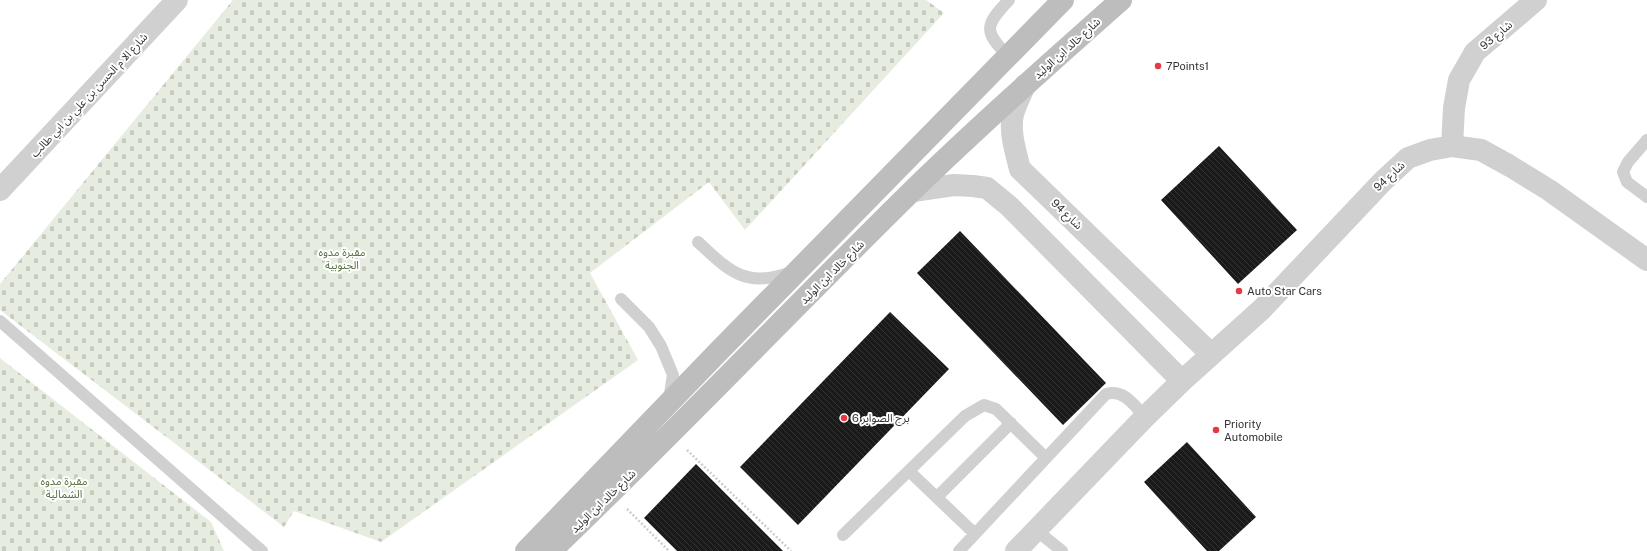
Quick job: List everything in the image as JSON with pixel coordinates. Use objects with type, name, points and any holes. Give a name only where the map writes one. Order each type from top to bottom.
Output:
[{"type":"main road","name":"شارع خالد ابن الوليد","points":[[526,551],[799,269],[1063,0]]},
{"type":"main road","name":"شارع خالد ابن الوليد","points":[[551,551],[672,434],[913,191],[1025,85],[1121,0]]},
{"type":"street","name":"شارع الا م الحسن بن علي بن ابي طالب","points":[[0,190],[178,0]]},
{"type":"street","name":"شارع 93","points":[[1452,146],[1454,108],[1460,80],[1476,52],[1536,0]]},
{"type":"street","name":"شارع 94","points":[[1025,85],[1013,114],[1012,128],[1015,152],[1020,170],[1211,354]]},
{"type":"street","name":"شارع 94","points":[[1016,551],[1145,417],[1211,354],[1262,309],[1383,181],[1408,158],[1430,150],[1452,146],[1481,150],[1549,190],[1647,260]]},
{"type":"street","points":[[913,191],[954,185],[987,188],[1009,206],[1182,381]]},
{"type":"lane","points":[[1008,56],[994,42],[990,30],[992,21],[1009,0]]},
{"type":"lane","points":[[1647,142],[1628,162],[1623,172],[1627,182],[1647,197]]},
{"type":"lane","points":[[698,242],[722,264],[740,276],[755,279],[778,277],[799,269]]},
{"type":"lane","points":[[621,299],[649,327],[662,346],[673,375],[668,404]]},
{"type":"lane","points":[[0,321],[262,551]]},
{"type":"lane","points":[[959,551],[1106,394],[1113,392],[1122,394],[1145,417]]},
{"type":"lane","points":[[843,535],[965,416],[984,405],[996,409],[1046,458]]},
{"type":"lane","points":[[937,497],[1011,423]]},
{"type":"lane","points":[[909,471],[975,534]]},
{"type":"lane","points":[[1036,530],[1062,551]]},
{"type":"path","points":[[672,434],[791,551]]},
{"type":"path","points":[[624,506],[669,551]]},
{"type":"green space","name":"مقبرة مدوه الجنوبية","points":[[233,0],[926,0],[944,13],[745,230],[709,182],[590,273],[638,360],[381,542],[294,511],[284,527],[0,310],[0,284]]},
{"type":"green space","name":"مقبرة مدوه الشمالية","points":[[0,358],[211,522],[224,551],[0,551]]},
{"type":"building","points":[[1219,146],[1297,230],[1238,284],[1161,200]]},
{"type":"building","points":[[960,231],[1106,383],[1063,425],[917,273]]},
{"type":"building","name":"برج الصوابر 6","points":[[890,312],[949,369],[798,525],[740,467]]},
{"type":"building","points":[[1187,442],[1256,517],[1219,551],[1207,551],[1144,482]]},
{"type":"building","points":[[696,464],[783,551],[677,551],[644,518]]},
{"type":"place","name":"7Points1","points":[[1158,66]]},
{"type":"place","name":"Auto Star Cars","points":[[1239,291]]},
{"type":"place","name":"برج الصوابر 6","points":[[844,418]]},
{"type":"place","name":"Priority Automobile","points":[[1216,430]]}]
